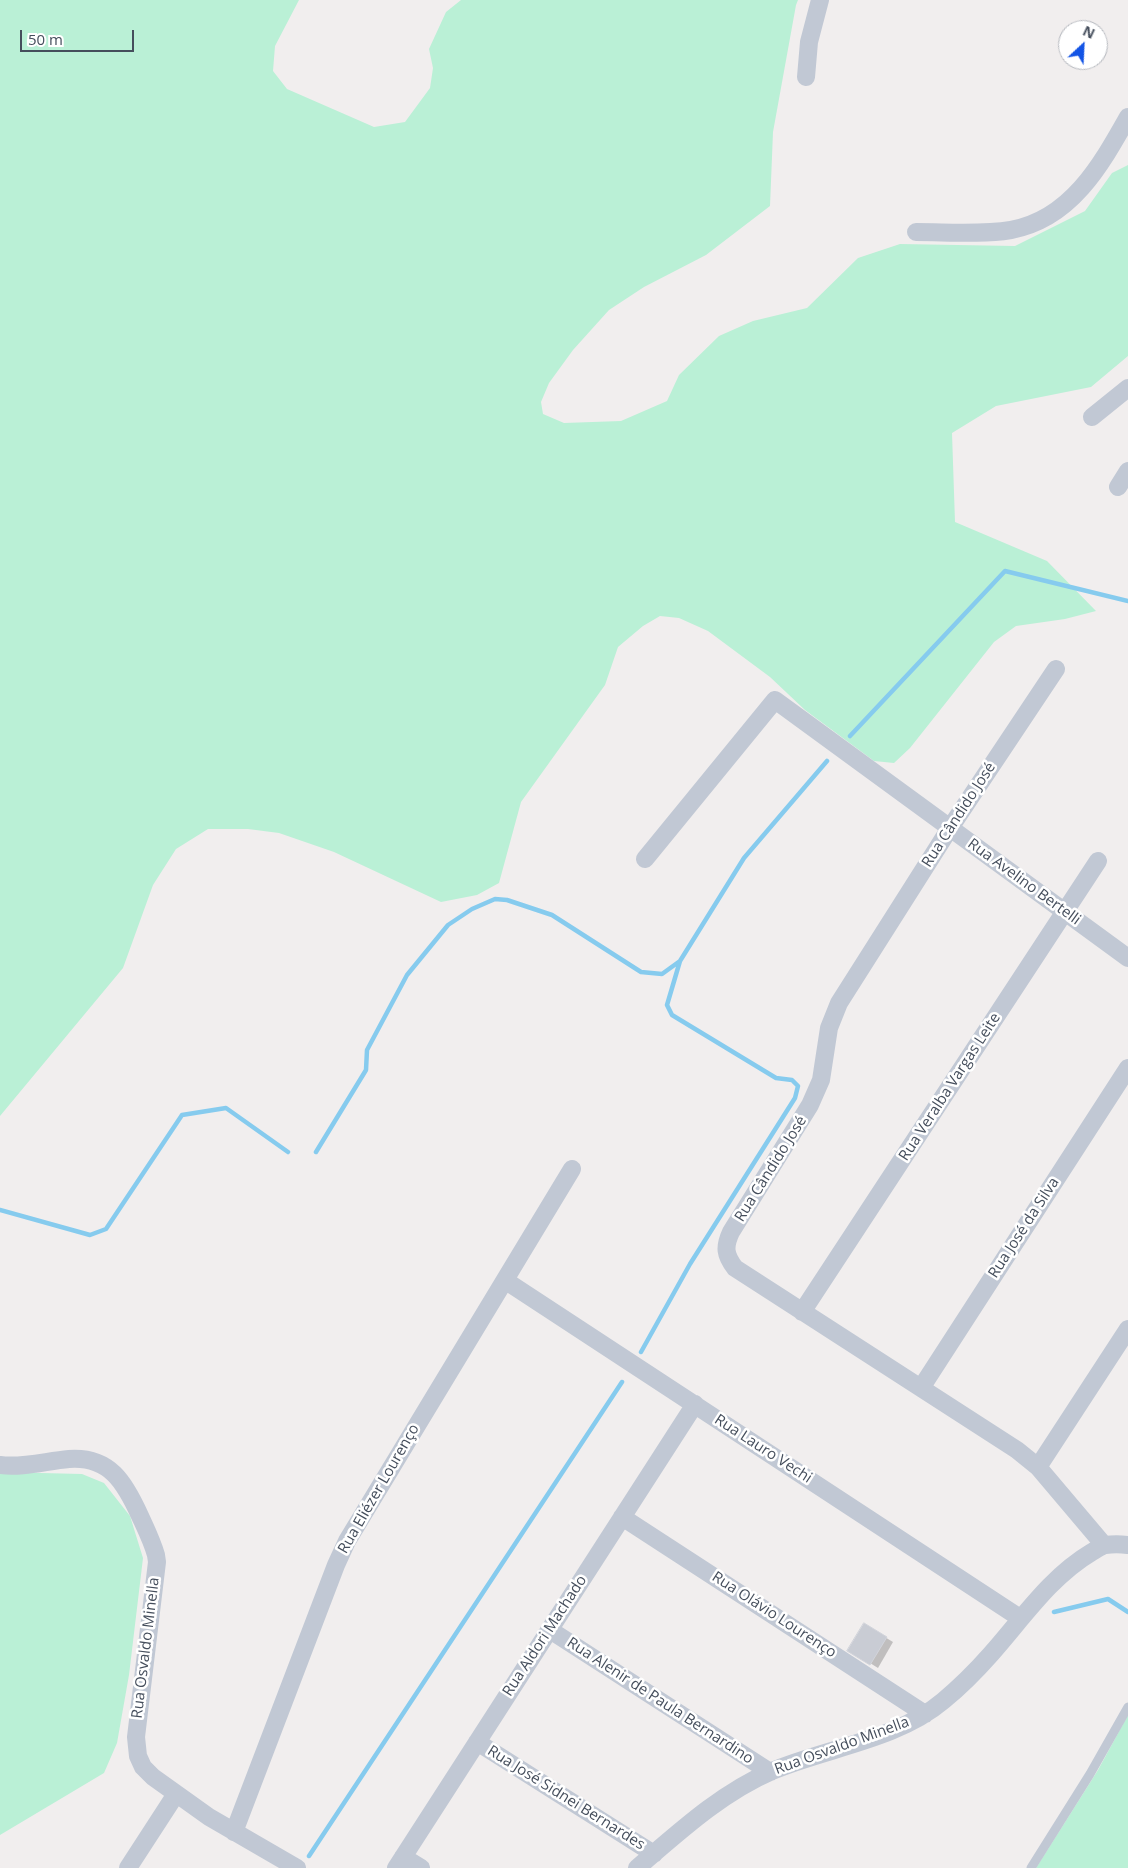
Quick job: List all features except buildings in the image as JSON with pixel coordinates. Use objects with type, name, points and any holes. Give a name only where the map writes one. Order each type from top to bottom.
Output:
[{"type":"street","points":[[806,77],[810,42],[820,0]]},
{"type":"street","points":[[916,232],[1012,230],[1032,224],[1055,212],[1071,200],[1092,176],[1128,117]]},
{"type":"street","points":[[1092,417],[1128,388]]},
{"type":"street","points":[[1118,488],[1128,471]]},
{"type":"street","name":"Rua Cândido José","points":[[1056,669],[950,828],[839,1003],[829,1028],[821,1080],[810,1105],[727,1241],[725,1251],[735,1268],[1017,1450],[1038,1467],[1104,1545]]},
{"type":"street","name":"Rua Avelino Bertelli","points":[[645,859],[775,700],[1128,958]]},
{"type":"street","name":"Rua Veralba Vargas Leite","points":[[802,1312],[1098,861]]},
{"type":"street","name":"Rua José da Silva","points":[[921,1388],[1128,1068]]},
{"type":"street","name":"Rua Eliézer Lourenço","points":[[234,1832],[336,1565],[347,1541],[365,1508],[506,1281],[572,1169]]},
{"type":"street","name":"Rua Lauro Vechi","points":[[506,1281],[1020,1618]]},
{"type":"street","points":[[1038,1467],[1128,1329]]},
{"type":"street","name":"Rua Aldori Machado","points":[[400,1862],[695,1404]]},
{"type":"street","name":"Rua Osvaldo Minella","points":[[0,1465],[20,1465],[70,1459],[95,1461],[121,1480],[154,1547],[157,1562],[137,1724],[136,1745],[143,1767],[176,1794],[234,1832],[297,1868]]},
{"type":"street","name":"Rua Olávio Lourenço","points":[[622,1517],[925,1714]]},
{"type":"street","points":[[1104,1545],[1128,1545]]},
{"type":"street","name":"Rua Osvaldo Minella","points":[[638,1868],[727,1795],[770,1772],[809,1757],[882,1734],[925,1714],[941,1703],[975,1672],[1008,1635],[1020,1618],[1070,1568],[1104,1545]]},
{"type":"street","name":"Rua Alenir de Paula Bernardino","points":[[550,1630],[770,1772]]},
{"type":"street","name":"Rua José Sidnei Bernardes","points":[[477,1742],[654,1854]]},
{"type":"street","points":[[128,1868],[176,1794]]},
{"type":"street","points":[[400,1862],[421,1868]]},
{"type":"lane","points":[[1031,1868],[1086,1781],[1128,1707]]},
{"type":"green space","points":[[0,0],[299,0],[275,46],[273,71],[287,89],[374,127],[405,122],[430,88],[433,68],[429,49],[446,12],[461,0],[798,0],[773,132],[770,206],[706,255],[644,287],[609,310],[573,350],[549,383],[541,402],[543,414],[564,423],[621,421],[667,401],[679,375],[719,336],[753,321],[807,308],[858,258],[900,244],[1015,246],[1085,211],[1112,173],[1128,165],[1128,356],[1091,387],[996,406],[952,433],[955,522],[1047,561],[1096,611],[1065,619],[1016,626],[994,642],[910,748],[894,763],[874,761],[805,710],[770,677],[708,631],[679,618],[660,616],[643,626],[618,647],[605,685],[521,802],[499,883],[477,895],[441,902],[334,852],[279,833],[248,829],[208,829],[176,849],[153,885],[123,968],[0,1116]]},
{"type":"green space","points":[[0,1472],[82,1474],[104,1483],[130,1516],[143,1558],[129,1675],[117,1743],[104,1773],[0,1835]]},
{"type":"green space","points":[[1128,1715],[1128,1868],[1036,1868],[1098,1770]]},
{"type":"waterway","points":[[850,736],[1005,571],[1128,601]]},
{"type":"waterway","points":[[641,1352],[690,1264],[795,1098],[798,1086],[792,1080],[776,1078],[672,1015],[667,1005],[680,961],[744,858],[827,761]]},
{"type":"waterway","points":[[316,1152],[366,1070],[367,1050],[407,975],[448,925],[472,909],[495,899],[507,900],[552,915],[641,972],[662,974],[680,961]]},
{"type":"waterway","points":[[0,1210],[90,1235],[106,1229],[182,1115],[226,1108],[288,1152]]},
{"type":"waterway","points":[[309,1856],[622,1382]]},
{"type":"waterway","points":[[1054,1612],[1108,1599],[1128,1612]]}]
